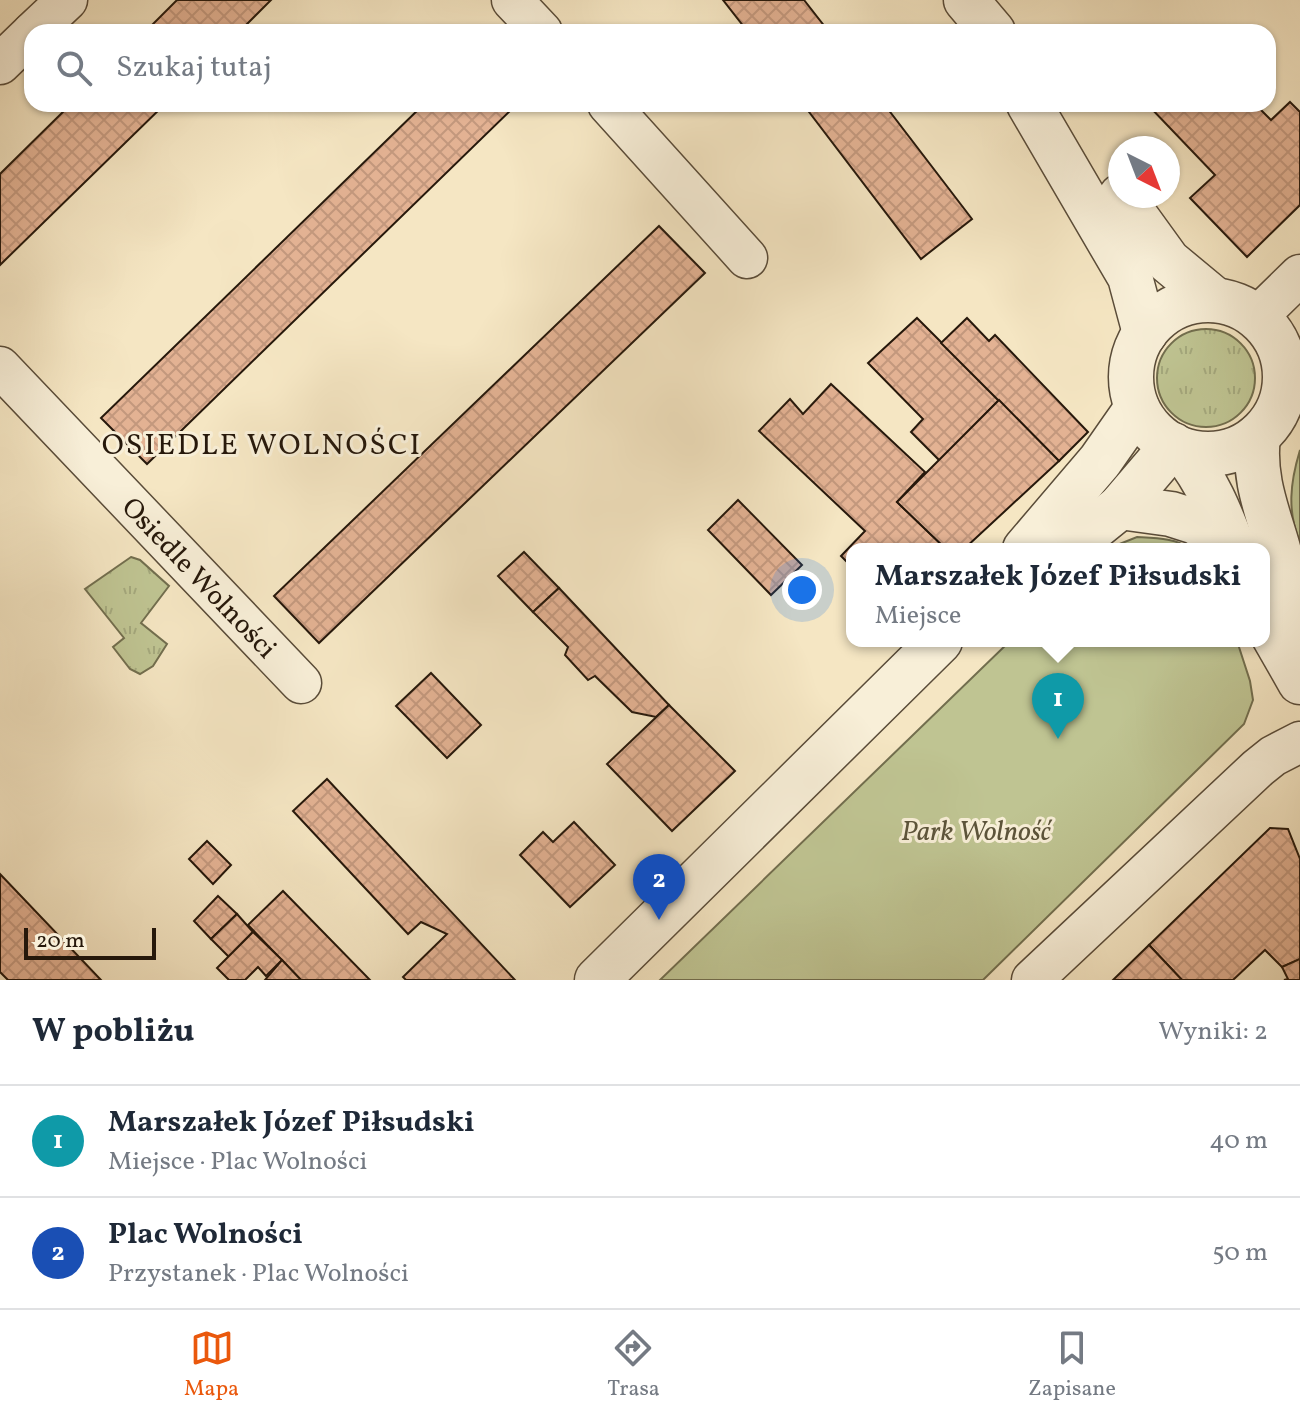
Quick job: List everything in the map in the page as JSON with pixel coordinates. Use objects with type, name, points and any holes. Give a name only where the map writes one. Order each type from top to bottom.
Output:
[{"type":"street","points":[[42,24],[67,0]]},
{"type":"street","points":[[512,0],[534,24]]},
{"type":"street","points":[[966,0],[980,24]]},
{"type":"street","points":[[966,0],[986,24]]},
{"type":"street","points":[[0,64],[24,41]]},
{"type":"street","points":[[615,112],[747,258]]},
{"type":"street","points":[[1034,112],[1130,277],[1145,333]]},
{"type":"street","points":[[1059,112],[1108,178]]},
{"type":"street","points":[[1129,208],[1168,261],[1215,300],[1240,307],[1257,317],[1277,342],[1285,367],[1284,393],[1274,416],[1258,436],[1226,452],[1209,454],[1178,448]]},
{"type":"street","points":[[1257,317],[1300,275]]},
{"type":"street","points":[[1215,300],[1176,307],[1154,322],[1136,350],[1131,369],[1132,389],[1137,408],[1147,426],[1178,448],[1201,474],[1216,501],[1232,543]]},
{"type":"street","name":"Osiedle Wolności","points":[[0,367],[301,683]]},
{"type":"street","points":[[1030,543],[1100,461],[1137,408]]},
{"type":"street","points":[[1258,436],[1257,471],[1264,506],[1300,630]]},
{"type":"street","points":[[1075,543],[1120,507],[1178,448]]},
{"type":"street","points":[[1120,507],[1171,514],[1196,522],[1226,543]]},
{"type":"street","points":[[1270,630],[1300,682]]},
{"type":"street","points":[[597,980],[927,654]]},
{"type":"street","points":[[1032,980],[1258,768],[1300,742]]},
{"type":"green space","points":[[1206,329],[1233,337],[1247,351],[1255,378],[1247,405],[1233,419],[1206,427],[1179,419],[1165,405],[1157,378],[1165,351],[1179,337]]},
{"type":"green space","points":[[1300,450],[1300,543],[1293,520],[1291,497]]},
{"type":"green space","points":[[1137,537],[1178,543],[1122,543]]},
{"type":"green space","points":[[131,557],[140,560],[169,586],[141,623],[167,644],[153,666],[140,674],[130,669],[113,647],[124,638],[85,589]]},
{"type":"green space","name":"Park Wolność","points":[[1004,647],[1239,647],[1253,700],[1244,724],[983,980],[660,980]]},
{"type":"building","points":[[177,0],[271,0],[247,24],[153,24]]},
{"type":"building","points":[[723,0],[804,0],[823,24],[742,24]]},
{"type":"building","points":[[1290,102],[1300,112],[1300,205],[1247,257],[1190,198],[1215,175],[1155,112],[1263,112],[1271,120]]},
{"type":"building","points":[[63,112],[157,112],[0,265],[0,174]]},
{"type":"building","points":[[416,112],[509,112],[147,464],[101,418]]},
{"type":"building","points":[[809,112],[890,112],[972,219],[921,259]]},
{"type":"building","points":[[659,226],[705,273],[319,643],[274,596]]},
{"type":"building","points":[[917,318],[999,400],[940,461],[911,432],[923,419],[868,363]]},
{"type":"building","points":[[967,318],[989,341],[995,335],[1088,432],[1059,461],[941,343]]},
{"type":"building","points":[[831,384],[925,472],[897,502],[940,543],[853,543],[865,531],[759,431],[790,399],[803,414]]},
{"type":"building","points":[[999,400],[1059,461],[970,543],[940,543],[897,502]]},
{"type":"building","points":[[738,500],[802,565],[771,595],[708,530]]},
{"type":"building","points":[[524,552],[559,588],[533,612],[498,576]]},
{"type":"building","points":[[559,588],[669,705],[656,717],[632,712],[595,676],[588,680],[565,655],[568,647],[533,612]]},
{"type":"building","points":[[431,673],[481,725],[447,758],[396,706]]},
{"type":"building","points":[[669,705],[735,771],[672,831],[607,764]]},
{"type":"building","points":[[327,779],[515,980],[406,980],[403,977],[447,934],[421,922],[408,934],[293,811]]},
{"type":"building","points":[[574,822],[615,865],[570,907],[520,855],[543,832],[553,842]]},
{"type":"building","points":[[1270,828],[1288,829],[1300,859],[1300,959],[1282,967],[1265,950],[1233,980],[1182,980],[1149,945]]},
{"type":"building","points":[[207,841],[231,865],[213,884],[189,859]]},
{"type":"building","points":[[0,874],[101,980],[8,980],[0,972]]},
{"type":"building","points":[[283,891],[370,980],[301,980],[248,925]]},
{"type":"building","points":[[218,896],[237,914],[211,939],[194,921]]},
{"type":"building","points":[[237,914],[253,932],[229,957],[211,939]]},
{"type":"building","points":[[253,932],[282,960],[266,976],[258,967],[245,980],[229,980],[217,968]]},
{"type":"building","points":[[1149,945],[1182,980],[1113,980]]},
{"type":"building","points":[[1300,959],[1300,980],[1284,980],[1288,979],[1282,967]]},
{"type":"building","points":[[282,960],[301,980],[265,980]]},
{"type":"place","name":"Marszałek Józef Piłsudski","points":[[1058,739]]},
{"type":"place","name":"Plac Wolności","points":[[659,920]]},
{"type":"district","name":"OSIEDLE WOLNOŚCI","points":[[262,444]]}]
